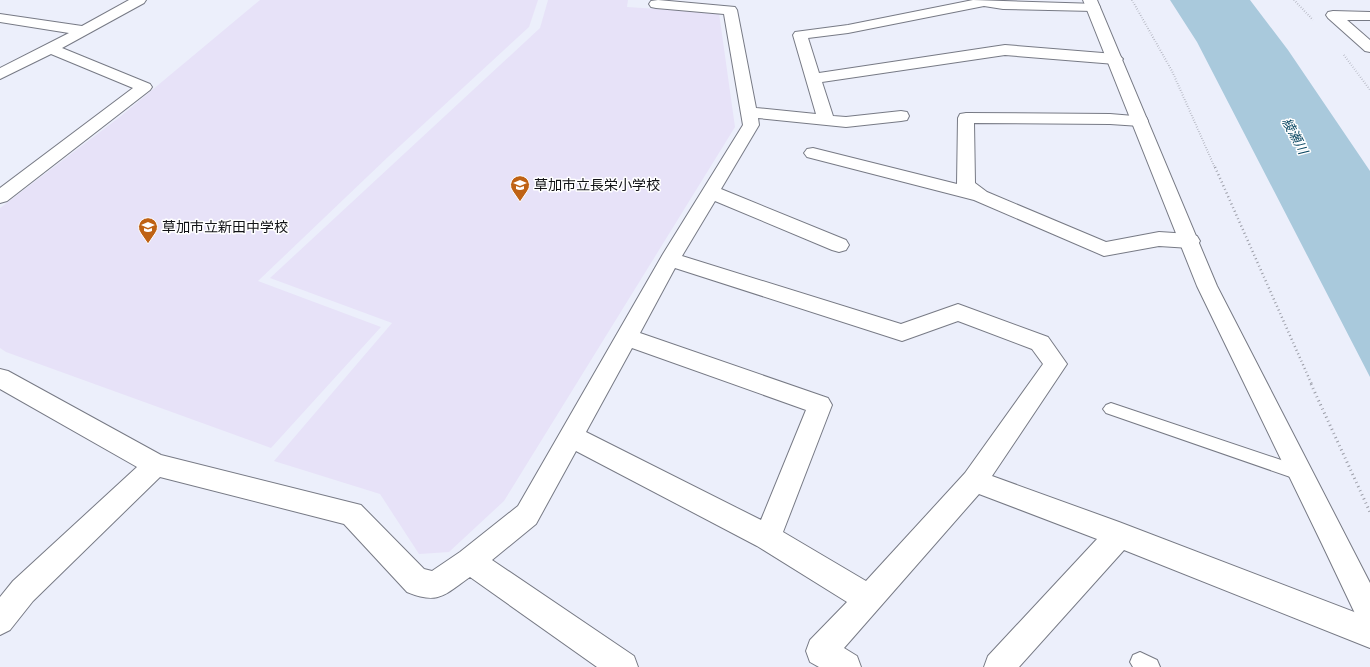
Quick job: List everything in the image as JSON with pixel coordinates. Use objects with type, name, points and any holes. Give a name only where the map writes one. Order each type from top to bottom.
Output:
[{"type":"street","points":[[0,74],[84,31],[139,0]]},
{"type":"street","points":[[826,120],[800,35],[848,29],[984,2],[1003,5],[1091,3],[1208,286],[1370,614]]},
{"type":"street","points":[[0,378],[156,465],[352,514],[417,582],[435,585],[470,561],[527,514],[670,259],[751,125],[730,10],[656,4]]},
{"type":"street","points":[[1370,16],[1333,15],[1370,48]]},
{"type":"street","points":[[0,18],[84,31]]},
{"type":"street","points":[[0,197],[144,87],[49,48]]},
{"type":"street","points":[[814,78],[1005,50],[1115,59]]},
{"type":"street","points":[[0,57],[25,61]]},
{"type":"street","points":[[748,112],[846,122],[901,116]]},
{"type":"street","points":[[980,196],[966,185],[966,118],[1110,119],[1140,121]]},
{"type":"street","points":[[813,153],[980,196],[1104,249],[1159,239],[1190,241]]},
{"type":"street","points":[[710,192],[839,245]]},
{"type":"street","points":[[670,259],[902,333],[958,312],[1040,343],[1056,364],[974,481],[821,651],[846,667]]},
{"type":"street","points":[[626,337],[820,405],[767,537]]},
{"type":"street","points":[[571,436],[767,537],[869,599]]},
{"type":"street","points":[[0,620],[24,591],[156,465]]},
{"type":"street","points":[[974,481],[1119,535],[1370,633]]},
{"type":"street","points":[[999,667],[1119,535]]},
{"type":"street","points":[[470,561],[623,667]]},
{"type":"lane","points":[[1111,409],[1302,474]]},
{"type":"path","points":[[1132,0],[1147,24],[1180,90],[1340,450],[1370,512]]},
{"type":"shaded area","name":"草加市立新田中学校","points":[[260,0],[538,0],[529,27],[389,156],[258,281],[381,327],[271,448],[6,352],[0,348],[0,208],[121,116]]},
{"type":"shaded area","name":"草加市立長栄小学校","points":[[548,0],[628,0],[627,7],[719,13],[735,127],[504,501],[449,552],[419,554],[380,494],[274,461],[392,323],[270,278],[540,28]]},
{"type":"water","name":"綾瀬川","points":[[1170,0],[1250,0],[1288,50],[1370,171],[1370,377],[1197,42]]},
{"type":"place","name":"草加市立長栄小学校","points":[[520,202]]},
{"type":"place","name":"草加市立新田中学校","points":[[148,244]]}]
